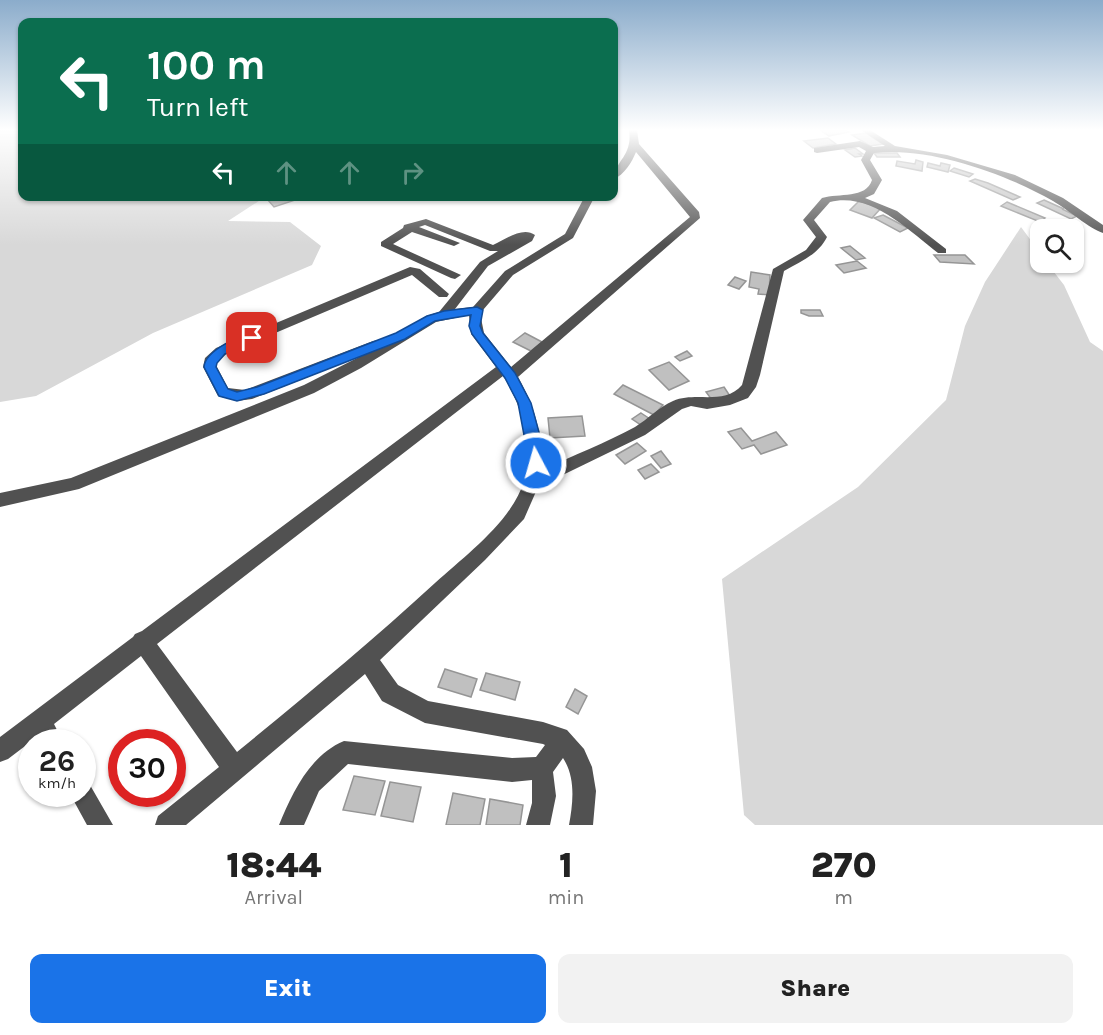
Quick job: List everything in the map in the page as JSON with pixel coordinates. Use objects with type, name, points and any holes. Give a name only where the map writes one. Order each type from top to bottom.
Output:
[{"type":"street","points":[[0,751],[142,641],[507,372],[695,218],[695,214],[655,168]]},
{"type":"street","points":[[532,482],[640,431],[677,405],[691,401],[720,403],[743,394],[753,375],[779,269],[811,252],[820,243],[822,237],[808,220],[826,200],[865,195],[874,189],[877,183],[870,168]]},
{"type":"street","points":[[983,168],[1014,178],[1083,214],[1103,230]]},
{"type":"street","points":[[853,196],[893,213],[942,251]]},
{"type":"street","points":[[167,825],[367,659],[518,514],[532,482],[536,463],[531,423],[525,403],[507,372],[474,326],[477,310],[509,273],[569,236],[587,201]]},
{"type":"street","points":[[444,315],[484,264],[528,239],[530,235],[521,235],[495,249],[426,222],[408,227],[385,244],[455,275]]},
{"type":"street","points":[[408,227],[494,257]]},
{"type":"street","points":[[400,336],[260,391],[237,396],[223,392],[210,367],[210,361],[221,351],[410,271],[416,271],[443,294]]},
{"type":"street","points":[[0,500],[73,484],[309,389],[356,365],[431,319],[477,310]]},
{"type":"street","points":[[142,641],[235,769]]},
{"type":"street","points":[[367,659],[390,693],[425,712],[560,738],[571,748],[579,764],[584,785],[581,825]]},
{"type":"street","points":[[40,721],[45,729]]},
{"type":"street","points":[[291,825],[311,783],[344,752],[512,770],[541,768],[553,755],[560,738]]},
{"type":"street","points":[[538,825],[543,812],[546,790],[541,768]]},
{"type":"street","points":[[90,807],[101,825]]},
{"type":"shaded area","points":[[0,168],[18,168],[18,201],[259,201],[228,221],[290,222],[321,246],[312,265],[153,333],[36,396],[0,402]]},
{"type":"shaded area","points":[[1021,227],[1030,239],[1030,273],[1055,273],[1064,285],[1090,342],[1103,351],[1103,825],[755,825],[744,815],[722,579],[858,487],[946,400],[965,326],[985,282]]},
{"type":"building","points":[[933,168],[949,168],[948,172]]},
{"type":"building","points":[[956,168],[973,174],[969,177],[950,171]]},
{"type":"building","points":[[975,179],[1020,197],[1013,200],[970,181]]},
{"type":"building","points":[[1044,200],[1077,216],[1071,219],[1037,203]]},
{"type":"building","points":[[269,201],[292,201],[274,207]]},
{"type":"building","points":[[859,201],[881,208],[872,218],[850,210]]},
{"type":"building","points":[[1007,202],[1045,218],[1033,219],[1001,206]]},
{"type":"building","points":[[883,215],[908,228],[900,232],[874,218]]},
{"type":"building","points":[[850,246],[865,258],[856,260],[841,248]]},
{"type":"building","points":[[934,255],[965,255],[974,264],[940,262]]},
{"type":"building","points":[[857,261],[866,268],[844,273],[836,265]]},
{"type":"building","points":[[751,272],[770,275],[769,295],[758,294],[759,289],[749,287]]},
{"type":"building","points":[[735,277],[746,281],[739,289],[728,285]]},
{"type":"building","points":[[801,310],[820,310],[823,316],[809,316],[801,313]]},
{"type":"building","points":[[525,333],[542,342],[531,351],[513,342]]},
{"type":"building","points":[[687,351],[692,356],[680,361],[675,357]]},
{"type":"building","points":[[669,362],[689,381],[669,390],[649,370]]},
{"type":"building","points":[[623,385],[663,405],[654,415],[614,394]]},
{"type":"building","points":[[724,387],[730,396],[712,400],[706,392]]},
{"type":"building","points":[[641,413],[650,419],[641,425],[632,419]]},
{"type":"building","points":[[582,416],[585,436],[550,438],[548,418]]},
{"type":"building","points":[[741,428],[752,441],[776,432],[787,445],[761,454],[754,445],[742,449],[728,432]]},
{"type":"building","points":[[637,443],[646,451],[625,464],[616,455]]},
{"type":"building","points":[[661,451],[671,464],[661,468],[651,456]]},
{"type":"building","points":[[651,464],[659,472],[645,479],[638,470]]},
{"type":"building","points":[[445,669],[477,679],[471,697],[438,687]]},
{"type":"building","points":[[486,673],[520,682],[515,700],[480,690]]},
{"type":"building","points":[[575,689],[587,696],[578,714],[566,707]]},
{"type":"building","points":[[354,776],[385,781],[375,815],[343,810]]},
{"type":"building","points":[[390,782],[421,787],[413,822],[381,816]]},
{"type":"building","points":[[453,793],[485,799],[480,825],[446,825]]},
{"type":"building","points":[[490,799],[523,805],[520,825],[486,825]]},
{"type":"route","points":[[252,338],[221,351],[210,361],[210,367],[223,392],[228,395],[247,395],[260,391],[400,336],[431,319],[477,310],[474,326],[478,334],[510,376],[525,403],[535,443],[536,463]]}]
